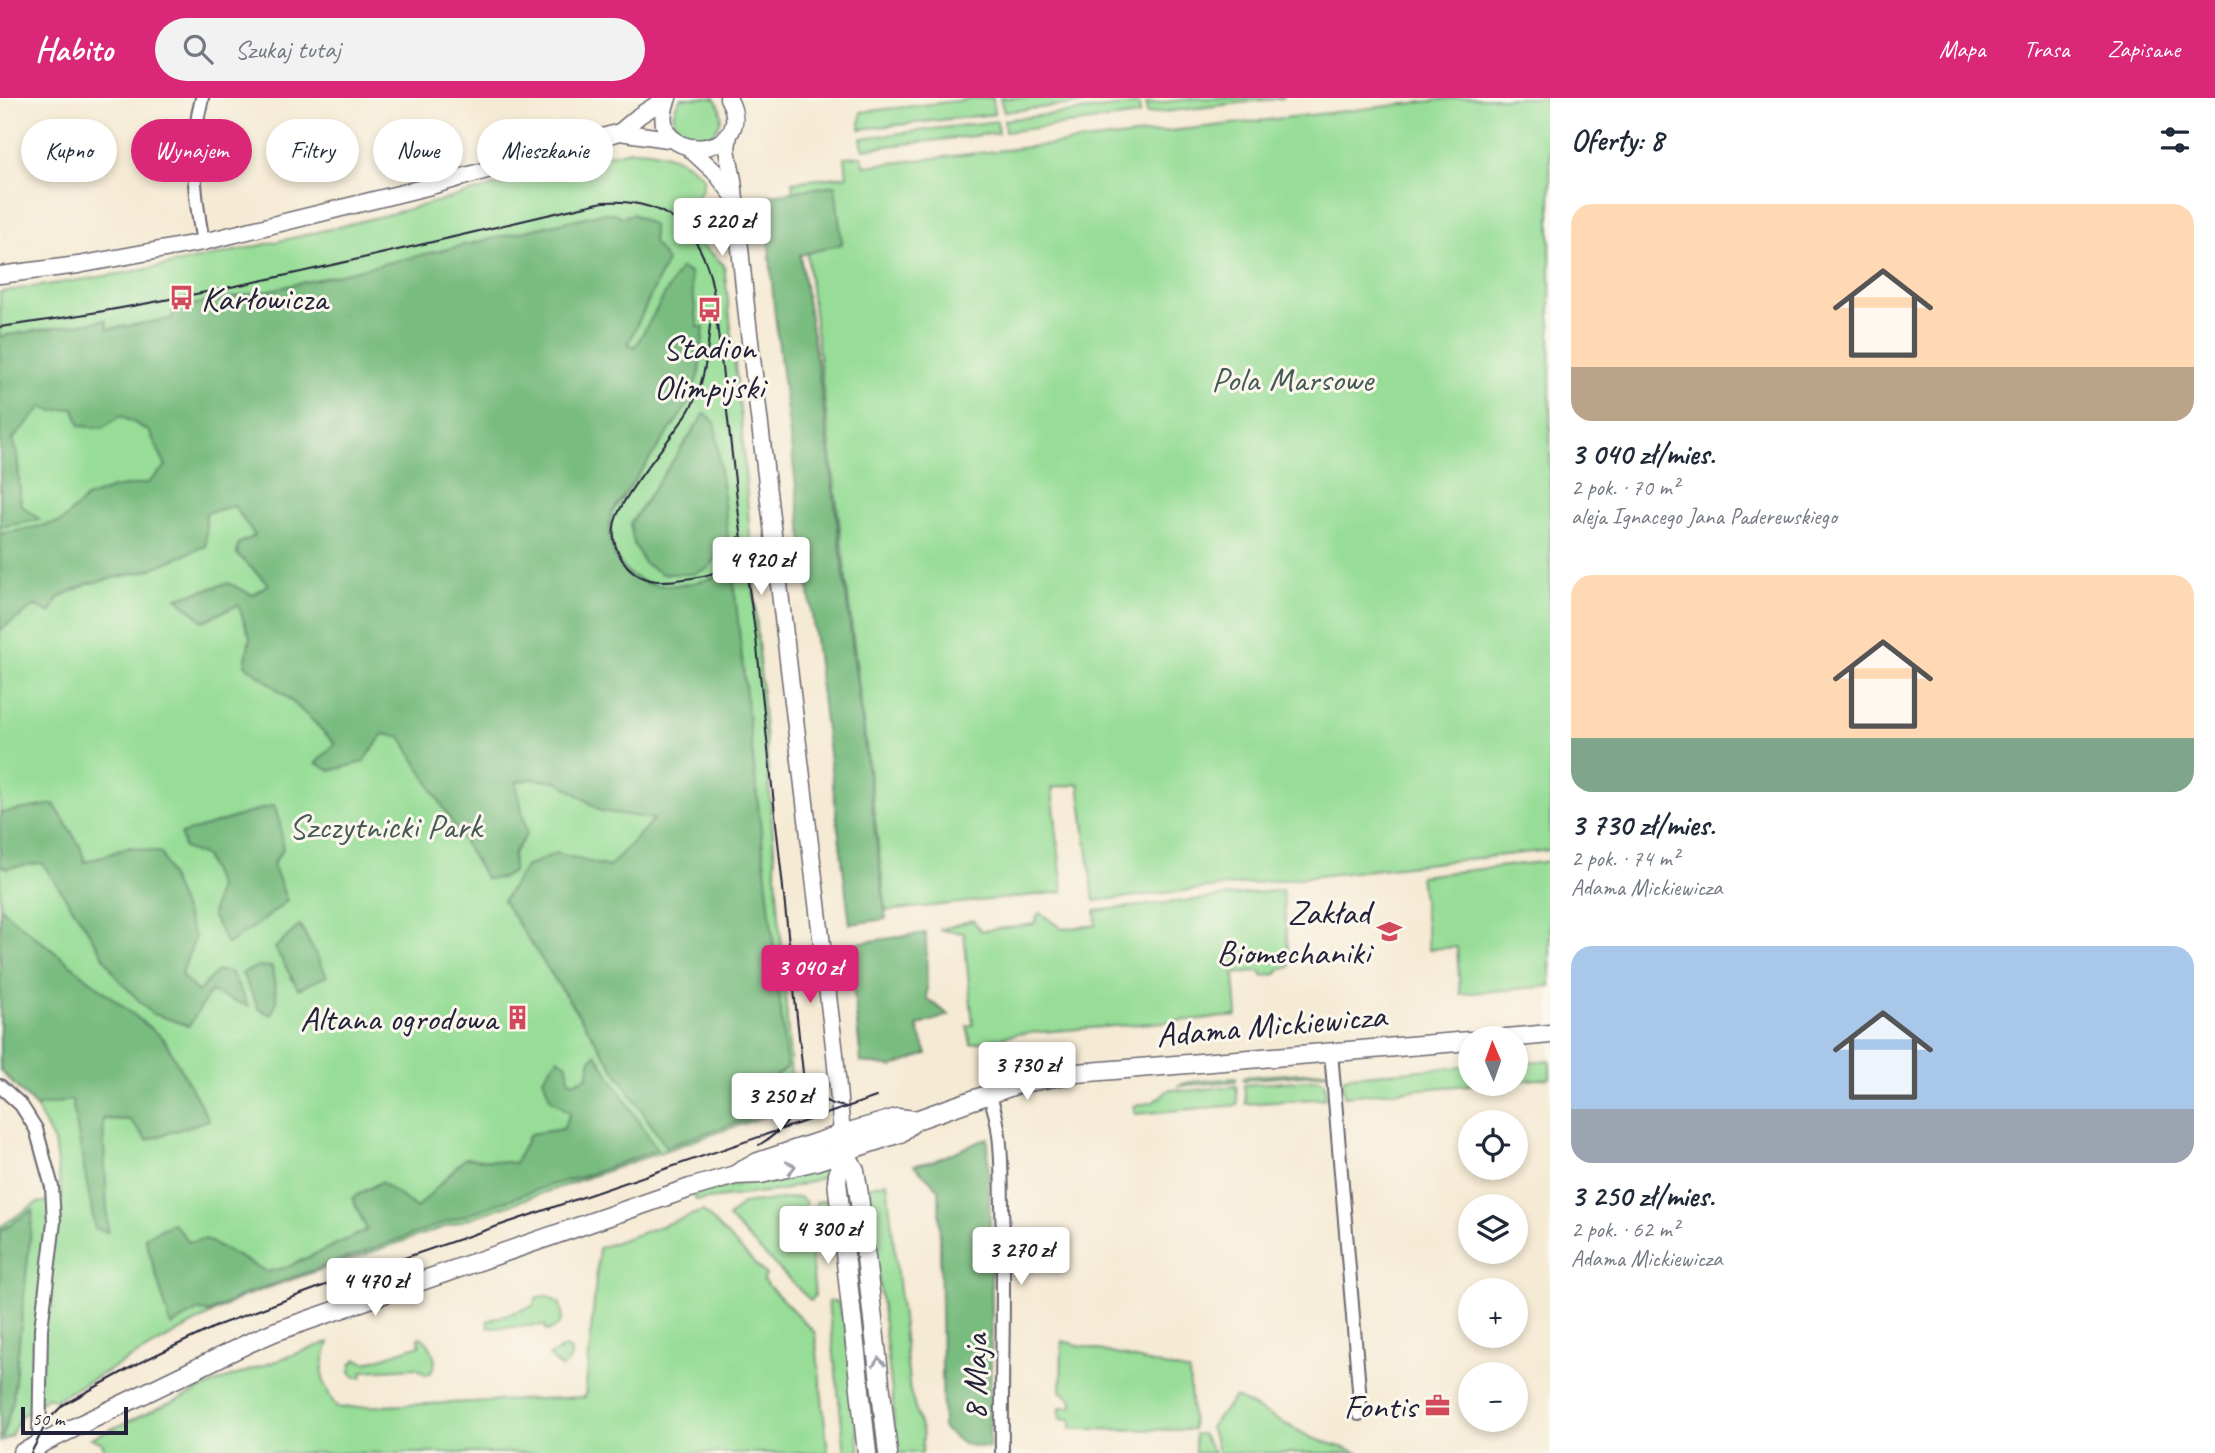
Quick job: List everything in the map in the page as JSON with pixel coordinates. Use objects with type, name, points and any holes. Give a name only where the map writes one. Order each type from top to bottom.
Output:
[{"type":"main road","points":[[1528,1036],[1550,1034]]},
{"type":"main road","name":"Adama Mickiewicza","points":[[735,1175],[761,1174],[845,1152],[900,1133],[916,1120],[1040,1078],[1458,1042]]},
{"type":"main road","name":"Adama Mickiewicza","points":[[22,1453],[38,1449],[274,1332],[690,1188],[735,1175],[758,1162],[842,1133],[897,1118],[916,1120]]},
{"type":"main road","points":[[842,1133],[845,1152],[855,1170],[859,1195],[888,1453]]},
{"type":"main road","points":[[845,1152],[840,1162],[837,1181],[867,1453]]},
{"type":"street","points":[[202,98],[196,119],[193,155],[194,190],[204,242]]},
{"type":"street","points":[[620,132],[640,115],[668,98]]},
{"type":"street","points":[[668,98],[664,120],[674,140]]},
{"type":"street","points":[[729,99],[734,118],[727,149],[733,180],[842,1133]]},
{"type":"street","points":[[0,275],[78,265],[204,242],[431,186],[620,132],[674,140],[690,149],[715,172],[733,195]]},
{"type":"street","points":[[690,149],[714,145],[729,134]]},
{"type":"street","points":[[1331,1052],[1359,1414]]},
{"type":"street","points":[[0,1086],[21,1105],[36,1129],[52,1187],[54,1222],[41,1329],[38,1449]]},
{"type":"street","name":"8 Maja","points":[[989,1094],[997,1114],[1001,1175],[1004,1318],[1002,1453]]},
{"type":"green space","points":[[681,98],[714,98],[721,120],[717,129],[700,139],[681,134],[673,117]]},
{"type":"green space","points":[[993,98],[994,114],[860,129],[861,112]]},
{"type":"green space","points":[[1000,98],[1130,98],[1004,112]]},
{"type":"green space","points":[[1200,98],[1284,98],[1147,114],[1146,104]]},
{"type":"green space","name":"Pola Marsowe","points":[[1458,98],[1550,98],[1550,850],[1094,901],[1079,784],[1052,788],[1063,892],[886,911],[805,238],[797,230],[792,182],[847,176],[845,157],[862,156],[865,166]]},
{"type":"green space","points":[[1139,104],[1140,115],[1005,132],[1004,120]]},
{"type":"green space","points":[[997,121],[998,133],[863,149],[861,138]]},
{"type":"green space","name":"Szczytnicki Park","points":[[631,150],[651,151],[688,164],[703,177],[703,187],[683,222],[724,265],[741,419],[790,1060],[791,1083],[783,1110],[242,1297],[55,1400],[48,1397],[20,1417],[11,1436],[0,1442],[0,1227],[37,1203],[62,1199],[54,1142],[36,1107],[0,1070],[0,292],[143,270],[218,255],[382,216],[508,182],[613,182],[613,154]]},
{"type":"green space","points":[[835,185],[842,244],[800,255],[819,374],[886,919],[850,924],[774,307],[765,196]]},
{"type":"green space","points":[[603,213],[615,213],[622,217],[633,214],[653,225],[653,242],[667,261],[628,344],[635,347],[680,268],[690,273],[698,327],[704,327],[699,374],[685,409],[611,514],[610,532],[618,561],[627,572],[652,584],[686,584],[727,571],[733,575],[787,1068],[776,1076],[778,1094],[772,1110],[666,1147],[503,901],[525,867],[556,853],[609,867],[654,819],[601,811],[559,782],[532,779],[516,782],[527,834],[513,854],[513,872],[502,878],[486,879],[401,737],[383,734],[364,762],[330,771],[316,763],[335,744],[292,702],[245,665],[250,637],[238,605],[203,621],[177,598],[228,583],[253,595],[268,584],[237,554],[238,544],[255,536],[234,506],[206,513],[206,546],[146,571],[87,584],[58,598],[51,613],[35,606],[0,630],[0,534],[61,522],[86,498],[113,488],[148,483],[166,466],[149,431],[121,416],[102,428],[80,426],[74,408],[52,411],[42,407],[13,439],[17,453],[21,505],[40,520],[0,527],[0,336],[106,320],[108,329],[171,319],[175,308],[266,291]]},
{"type":"green space","points":[[705,413],[715,422],[728,538],[717,558],[707,569],[693,574],[662,574],[644,563],[634,544],[630,524]]},
{"type":"green space","points":[[54,804],[80,846],[85,862],[130,847],[161,853],[195,938],[181,975],[198,992],[217,971],[231,972],[248,1006],[210,992],[189,1026],[151,1013],[117,978],[42,863],[6,868],[0,865],[0,813]]},
{"type":"green space","points":[[274,805],[283,849],[273,864],[287,901],[227,944],[212,915],[218,886],[205,856],[184,848],[181,834]]},
{"type":"green space","points":[[1550,861],[1550,986],[1460,994],[1457,947],[1429,949],[1420,876]]},
{"type":"green space","points":[[1282,890],[1290,967],[1280,969],[1277,974],[1263,976],[1260,971],[1234,974],[1237,1016],[1017,1034],[971,1044],[967,1026],[973,1025],[964,933],[939,930],[973,920],[981,931],[1034,924],[1040,913],[1062,929],[1096,925],[1095,911]]},
{"type":"green space","points":[[0,906],[164,1039],[209,1120],[147,1140],[130,1120],[103,1119],[108,1232],[95,1229],[72,1100],[36,1107],[0,1070]]},
{"type":"green space","points":[[300,925],[327,976],[298,989],[275,948]]},
{"type":"green space","points":[[926,933],[927,999],[949,1015],[917,1026],[927,1054],[892,1067],[861,1062],[849,944]]},
{"type":"green space","points":[[259,966],[272,967],[277,1001],[271,1015],[259,1009],[242,973]]},
{"type":"green space","points":[[596,1054],[657,1150],[547,1186],[241,1296],[209,1313],[199,1310],[171,1326],[145,1237],[173,1223],[189,1242],[205,1239],[267,1272],[287,1267],[367,1230],[352,1198],[381,1182],[417,1208],[465,1158],[515,1163],[530,1134],[563,1129],[570,1113],[550,1098],[543,1078],[558,1058],[567,1064],[569,1080],[575,1082],[587,1077],[591,1059]]},
{"type":"green space","points":[[1550,1060],[1550,1078],[1528,1080],[1528,1062]]},
{"type":"green space","points":[[1458,1067],[1458,1086],[1344,1096],[1343,1079],[1350,1076]]},
{"type":"green space","points":[[1328,1073],[1243,1080],[1243,1077]]},
{"type":"green space","points":[[1236,1078],[1236,1081],[1177,1086],[1190,1082]]},
{"type":"green space","points":[[1320,1079],[1325,1082],[1326,1098],[1246,1104],[1244,1085]]},
{"type":"green space","points":[[1236,1086],[1238,1105],[1135,1114],[1134,1106],[1153,1102],[1170,1089],[1185,1091]]},
{"type":"green space","points":[[988,1138],[992,1313],[989,1448],[963,1444],[943,1428],[939,1189],[914,1165],[934,1161]]},
{"type":"green space","points":[[817,1168],[826,1173],[825,1177],[783,1190],[700,1200],[696,1200],[692,1194]]},
{"type":"green space","points":[[887,1182],[910,1391],[923,1434],[922,1453],[894,1453],[893,1401],[868,1187]]},
{"type":"green space","points":[[852,1196],[881,1453],[872,1453],[864,1333],[847,1197]]},
{"type":"green space","points":[[800,1197],[805,1201],[815,1295],[811,1301],[728,1218],[742,1204]]},
{"type":"green space","points":[[826,1200],[828,1240],[820,1241],[816,1202]]},
{"type":"green space","points":[[33,1210],[13,1400],[3,1437],[0,1438],[0,1231]]},
{"type":"green space","points":[[703,1211],[766,1275],[763,1280],[815,1333],[828,1453],[107,1453],[101,1442],[91,1438],[220,1381],[329,1342],[323,1376],[327,1391],[337,1408],[585,1397],[599,1248]]},
{"type":"green space","points":[[548,1296],[560,1304],[562,1318],[555,1328],[546,1331],[545,1325],[489,1328],[487,1321],[533,1306],[537,1297]]},
{"type":"green space","points":[[837,1301],[846,1327],[860,1453],[845,1453],[828,1302]]},
{"type":"green space","points":[[421,1337],[429,1345],[435,1363],[431,1372],[426,1375],[417,1368],[363,1371],[362,1377],[355,1377],[350,1372],[356,1359],[366,1363],[420,1345],[418,1338]]},
{"type":"green space","points":[[1062,1341],[1189,1372],[1193,1430],[1071,1429],[1071,1420],[1060,1419],[1060,1407],[1072,1407],[1072,1400],[1061,1391]]},
{"type":"green space","points":[[565,1347],[570,1349],[571,1358],[561,1368],[549,1356]]},
{"type":"green space","points":[[1235,1397],[1312,1438],[1360,1453],[1219,1453],[1210,1427]]},
{"type":"green space","points":[[1195,1434],[1202,1434],[1214,1453],[1195,1453]]},
{"type":"tram line","points":[[0,327],[228,288],[603,202],[645,205],[662,212],[690,234],[708,268],[713,289],[756,638],[803,1073],[800,1096],[792,1115],[786,1124],[759,1145]]},
{"type":"tram line","points":[[710,325],[704,370],[694,402],[624,501],[614,527],[615,544],[622,560],[634,572],[650,580],[660,581],[697,577],[719,571],[734,556],[739,537]]},
{"type":"tram line","points":[[800,1075],[819,1097],[832,1104],[847,1107]]},
{"type":"tram line","points":[[31,1453],[48,1420],[63,1405],[141,1362],[221,1324],[331,1283],[876,1097]]},
{"type":"place","name":"Karłowicza","points":[[181,298]]},
{"type":"place","name":"Stadion Olimpijski","points":[[709,309]]},
{"type":"place","name":"Zakład Biomechaniki","points":[[1390,932]]},
{"type":"place","name":"Altana ogrodowa","points":[[517,1018]]},
{"type":"place","name":"Fontis","points":[[1437,1406]]}]
